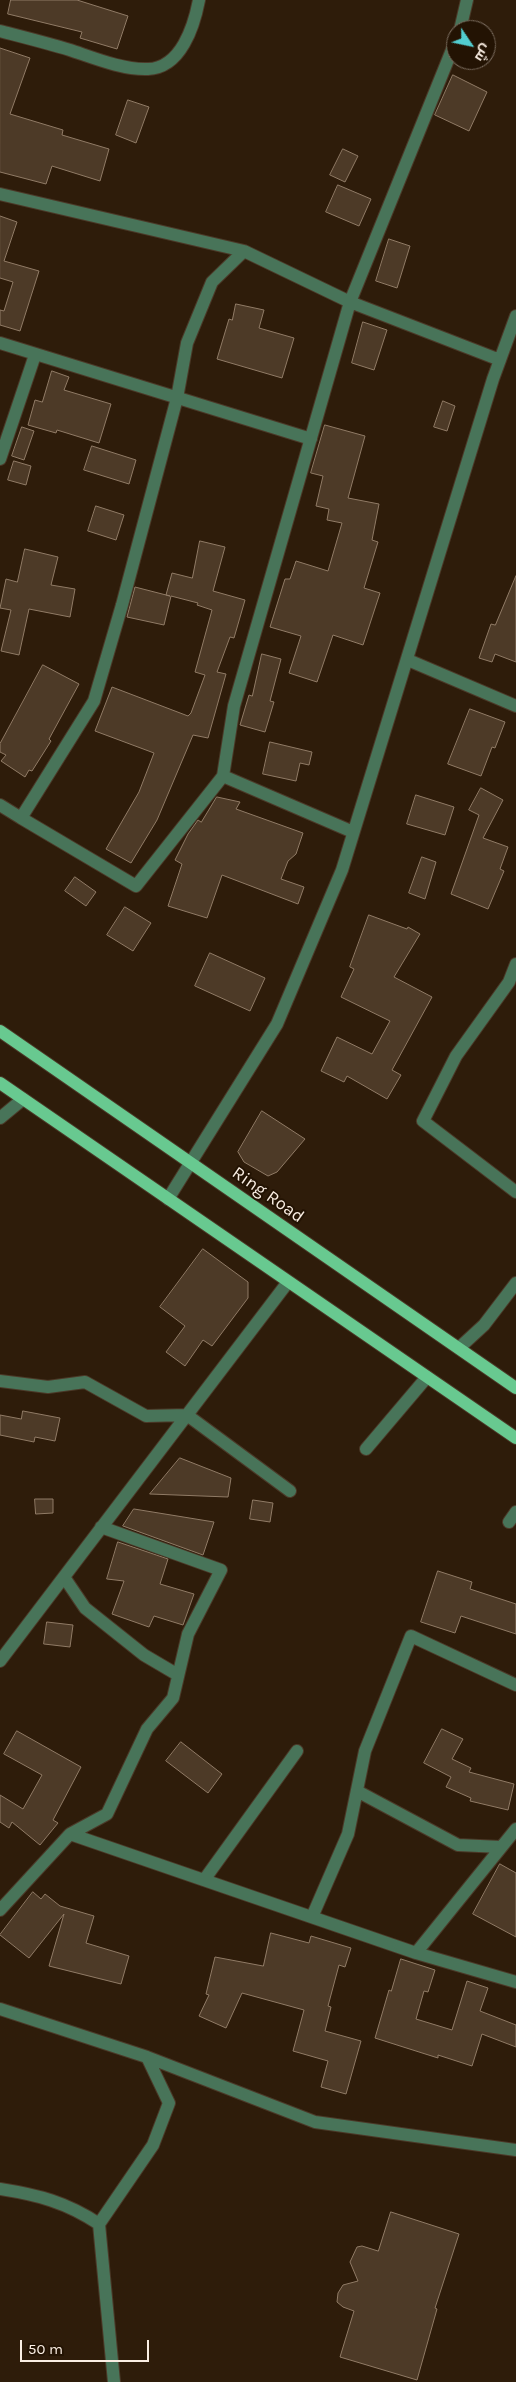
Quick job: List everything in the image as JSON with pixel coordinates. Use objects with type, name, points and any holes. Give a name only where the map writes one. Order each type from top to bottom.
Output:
[{"type":"main road","name":"Ring Road","points":[[0,1031],[516,1388]]},
{"type":"main road","points":[[0,1083],[516,1438]]},
{"type":"street","points":[[0,31],[105,62],[149,69],[165,63],[180,51],[192,28],[199,0]]},
{"type":"street","points":[[462,20],[467,0]]},
{"type":"street","points":[[0,805],[136,886],[223,776],[234,706],[350,302],[446,65]]},
{"type":"street","points":[[0,194],[244,251],[350,302],[500,360]]},
{"type":"street","points":[[21,818],[94,701],[122,605],[177,398],[187,343],[212,282],[244,251]]},
{"type":"street","points":[[168,1199],[192,1164],[277,1024],[342,870],[500,360],[516,316]]},
{"type":"street","points":[[0,343],[311,439]]},
{"type":"street","points":[[0,459],[35,355]]},
{"type":"street","points":[[408,660],[516,706]]},
{"type":"street","points":[[223,776],[353,832]]},
{"type":"street","points":[[516,964],[508,982],[456,1056],[423,1121],[516,1192]]},
{"type":"street","points":[[0,1118],[23,1099]]},
{"type":"street","points":[[0,1661],[288,1282]]},
{"type":"street","points":[[459,1348],[484,1325],[516,1283]]},
{"type":"street","points":[[366,1448],[427,1377]]},
{"type":"street","points":[[0,1381],[48,1387],[85,1382],[146,1416],[186,1415],[290,1491]]},
{"type":"street","points":[[0,1910],[70,1834],[107,1814],[147,1729],[173,1698],[188,1634],[221,1570],[102,1527]]},
{"type":"street","points":[[64,1577],[85,1608],[144,1656],[178,1675]]},
{"type":"street","points":[[312,1917],[348,1834],[365,1751],[411,1636],[516,1685]]},
{"type":"street","points":[[204,1880],[297,1751]]},
{"type":"street","points":[[357,1791],[458,1845],[501,1847]]},
{"type":"street","points":[[416,1953],[516,1829]]},
{"type":"street","points":[[70,1834],[416,1953],[516,1982]]},
{"type":"street","points":[[0,2009],[147,2057],[315,2122],[516,2150]]},
{"type":"street","points":[[114,2382],[99,2224],[153,2145],[169,2103],[147,2057]]},
{"type":"street","points":[[0,2188],[47,2198],[81,2212],[99,2224]]},
{"type":"building","points":[[11,0],[77,0],[128,16],[117,49],[80,38],[82,32],[8,14]]},
{"type":"building","points":[[0,48],[30,58],[10,114],[63,130],[62,135],[109,149],[100,181],[52,166],[46,184],[0,172]]},
{"type":"building","points":[[453,75],[487,92],[469,131],[435,115]]},
{"type":"building","points":[[128,100],[149,107],[136,143],[116,135]]},
{"type":"building","points":[[343,149],[358,156],[345,182],[330,175]]},
{"type":"building","points":[[338,185],[371,199],[359,226],[326,212]]},
{"type":"building","points":[[0,216],[17,222],[4,261],[39,271],[20,331],[0,325],[0,310],[4,311],[13,282],[0,278]]},
{"type":"building","points":[[389,239],[410,246],[397,288],[376,281]]},
{"type":"building","points":[[236,304],[264,310],[259,328],[294,338],[282,378],[217,359],[229,319],[232,320]]},
{"type":"building","points":[[363,322],[387,330],[374,370],[352,363]]},
{"type":"building","points":[[52,371],[69,377],[64,390],[111,404],[99,443],[57,430],[56,433],[28,425],[35,400],[42,402]]},
{"type":"building","points":[[443,401],[455,406],[447,431],[434,427]]},
{"type":"building","points":[[325,425],[365,436],[348,498],[379,504],[372,540],[378,542],[364,588],[380,593],[363,645],[333,635],[317,682],[289,673],[301,636],[270,627],[285,579],[290,579],[296,561],[328,571],[342,523],[327,520],[329,509],[316,506],[323,476],[311,473]]},
{"type":"building","points":[[22,427],[34,431],[24,460],[12,456]]},
{"type":"building","points":[[92,446],[136,460],[129,484],[84,470]]},
{"type":"building","points":[[14,461],[31,466],[26,485],[8,480]]},
{"type":"building","points":[[96,506],[124,515],[116,540],[88,531]]},
{"type":"building","points":[[200,541],[225,547],[213,591],[245,600],[234,638],[230,637],[217,672],[226,674],[208,738],[193,735],[157,820],[131,863],[106,849],[139,792],[154,753],[95,731],[112,687],[188,716],[191,713],[205,675],[195,672],[212,610],[197,605],[198,603],[171,596],[164,625],[127,617],[135,587],[166,595],[172,573],[192,578]]},
{"type":"building","points":[[25,549],[58,557],[51,585],[75,589],[70,617],[29,609],[19,655],[1,651],[11,610],[0,608],[6,579],[17,582]]},
{"type":"building","points":[[516,576],[516,662],[495,654],[492,662],[479,658],[491,624],[495,625]]},
{"type":"building","points":[[262,654],[281,659],[270,701],[274,702],[265,732],[240,725],[249,695],[252,696]]},
{"type":"building","points":[[43,665],[79,684],[49,739],[51,741],[32,771],[29,770],[25,777],[1,761],[6,755],[0,752],[0,744]]},
{"type":"building","points":[[470,709],[505,722],[495,748],[492,747],[481,776],[448,764]]},
{"type":"building","points":[[270,742],[312,752],[309,765],[300,763],[296,781],[263,774]]},
{"type":"building","points":[[481,788],[503,800],[483,838],[508,847],[500,869],[504,871],[488,909],[451,894],[479,815],[469,810]]},
{"type":"building","points":[[416,795],[454,807],[445,835],[407,824]]},
{"type":"building","points":[[217,797],[240,802],[236,809],[303,833],[296,854],[288,861],[281,879],[304,887],[298,904],[222,875],[207,918],[168,906],[182,864],[175,860],[188,834],[198,820],[201,822]]},
{"type":"building","points":[[422,857],[436,862],[425,899],[409,893]]},
{"type":"building","points":[[75,877],[96,892],[86,906],[65,891]]},
{"type":"building","points":[[125,907],[151,923],[133,951],[107,935]]},
{"type":"building","points":[[369,915],[407,929],[408,927],[420,934],[394,977],[432,997],[392,1070],[401,1075],[387,1099],[347,1076],[344,1082],[321,1071],[337,1037],[372,1054],[390,1021],[341,997],[354,969],[350,967]]},
{"type":"building","points":[[210,953],[265,978],[250,1011],[195,986]]},
{"type":"building","points":[[262,1111],[305,1139],[277,1172],[268,1176],[244,1162],[238,1152]]},
{"type":"building","points":[[203,1249],[248,1282],[248,1298],[212,1346],[203,1340],[185,1366],[166,1352],[185,1326],[160,1307]]},
{"type":"building","points":[[23,1411],[60,1418],[55,1441],[35,1437],[34,1442],[0,1435],[0,1415],[21,1419]]},
{"type":"building","points":[[180,1458],[231,1478],[228,1497],[150,1494]]},
{"type":"building","points":[[35,1499],[53,1499],[53,1513],[36,1514]]},
{"type":"building","points":[[253,1500],[273,1503],[270,1522],[250,1519]]},
{"type":"building","points":[[134,1509],[214,1522],[203,1555],[123,1526]]},
{"type":"building","points":[[118,1542],[168,1559],[160,1584],[194,1594],[183,1625],[154,1616],[149,1627],[112,1614],[124,1581],[107,1579]]},
{"type":"building","points":[[438,1571],[472,1582],[470,1589],[516,1604],[516,1634],[461,1616],[455,1633],[421,1622]]},
{"type":"building","points":[[47,1622],[73,1625],[70,1647],[44,1644]]},
{"type":"building","points":[[442,1729],[463,1739],[452,1759],[471,1768],[469,1772],[514,1784],[508,1810],[470,1801],[471,1798],[446,1787],[451,1777],[424,1763]]},
{"type":"building","points":[[17,1731],[81,1767],[53,1820],[58,1823],[40,1845],[12,1822],[9,1828],[0,1822],[0,1795],[23,1809],[42,1775],[4,1754]]},
{"type":"building","points":[[181,1742],[222,1774],[208,1793],[166,1761]]},
{"type":"building","points":[[500,1864],[516,1873],[516,1937],[473,1914]]},
{"type":"building","points":[[33,1892],[41,1899],[45,1894],[60,1906],[94,1916],[86,1943],[129,1956],[121,1984],[49,1966],[64,1914],[29,1958],[0,1935]]},
{"type":"building","points":[[271,1933],[309,1943],[311,1936],[351,1948],[345,1967],[339,1965],[328,2006],[331,2007],[325,2031],[361,2041],[346,2094],[321,2087],[328,2061],[293,2051],[304,2010],[242,1993],[226,2028],[199,2016],[209,1995],[206,1994],[215,1957],[263,1966]]},
{"type":"building","points":[[401,1959],[435,1970],[428,1992],[424,1991],[416,2019],[452,2030],[467,1981],[488,1988],[480,2011],[516,2025],[516,2047],[482,2034],[472,2066],[438,2055],[438,2058],[375,2038],[389,1990],[391,1991]]},
{"type":"building","points":[[391,2212],[459,2234],[435,2308],[437,2309],[417,2380],[340,2357],[354,2311],[343,2307],[337,2302],[338,2293],[343,2285],[358,2281],[350,2262],[357,2247],[362,2246],[378,2251]]}]
